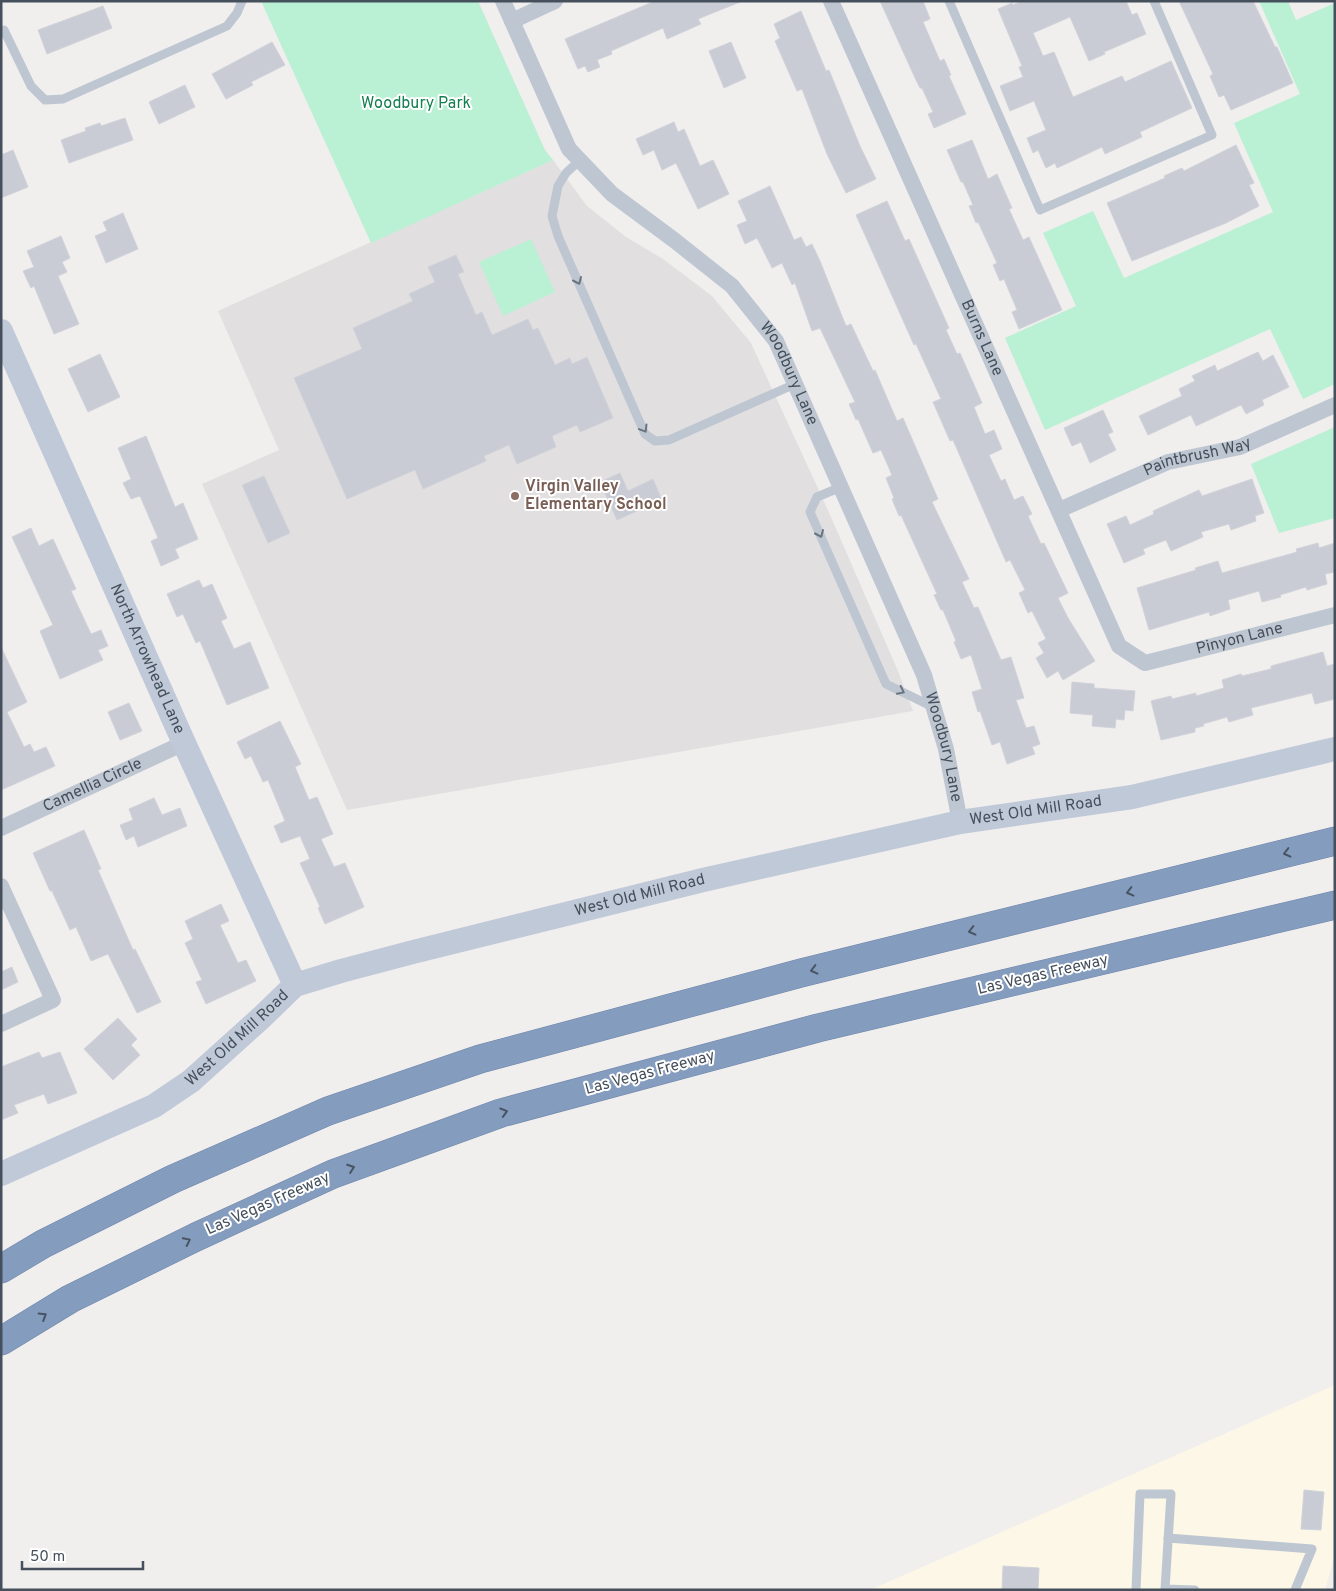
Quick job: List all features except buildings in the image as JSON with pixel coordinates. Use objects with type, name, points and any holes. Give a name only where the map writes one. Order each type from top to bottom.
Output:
[{"type":"highway","points":[[1,1269],[43,1244],[173,1179],[328,1112],[480,1059],[801,973],[1335,841]]},
{"type":"highway","name":"Las Vegas Freeway","points":[[1,1341],[70,1299],[222,1225],[333,1174],[502,1113],[818,1028],[1335,905]]},
{"type":"street","name":"Woodbury Lane","points":[[503,1],[569,149],[612,194],[732,286],[776,341],[924,675],[946,749],[960,822]]},
{"type":"street","points":[[512,21],[555,1]]},
{"type":"street","name":"Burns Lane","points":[[831,1],[1119,646],[1145,664]]},
{"type":"street","name":"North Arrowhead Lane","points":[[1,331],[184,743],[295,985]]},
{"type":"street","name":"Paintbrush Way","points":[[1059,510],[1168,462],[1240,447],[1335,405]]},
{"type":"street","name":"Pinyon Lane","points":[[1145,664],[1335,615]]},
{"type":"street","name":"Camellia Circle","points":[[1,828],[184,743]]},
{"type":"street","name":"West Old Mill Road","points":[[1,1174],[154,1106],[191,1081],[295,985],[350,968],[703,880],[960,822],[1132,798],[1335,749]]},
{"type":"street","points":[[1,886],[53,1000],[1,1024]]},
{"type":"lane","points":[[2,28],[31,86],[44,100],[63,100],[228,26],[237,13],[242,1]]},
{"type":"lane","points":[[949,1],[1040,210],[1212,135],[1154,1]]},
{"type":"lane","points":[[580,160],[566,173],[558,186],[552,216],[558,236],[645,434],[655,441],[669,440],[795,384]]},
{"type":"lane","points":[[841,487],[817,497],[810,512],[886,684],[934,707]]},
{"type":"lane","points":[[1136,1590],[1140,1494],[1171,1494],[1165,1588],[1195,1590]]},
{"type":"lane","points":[[1168,1538],[1312,1549],[1295,1590]]},
{"type":"shaded area","name":"Virgin Valley Elementary School","points":[[553,160],[587,206],[626,237],[663,259],[712,296],[751,343],[827,508],[898,671],[913,711],[347,810],[202,484],[279,450],[218,311]]},
{"type":"shaded area","points":[[1335,1385],[1335,1555],[1325,1590],[870,1590]]},
{"type":"green space","name":"Woodbury Park","points":[[261,1],[478,1],[545,150],[553,160],[371,243]]},
{"type":"green space","points":[[1259,1],[1288,1],[1296,20],[1335,3],[1335,384],[1303,399],[1270,329],[1045,430],[1005,338],[1076,306],[1043,233],[1093,211],[1124,278],[1273,212],[1234,123],[1300,94]]},
{"type":"green space","points":[[531,239],[555,292],[503,316],[479,262]]},
{"type":"green space","points":[[1335,427],[1335,518],[1279,533],[1251,464]]},
{"type":"place","name":"Virgin Valley Elementary School","points":[[515,496]]}]
